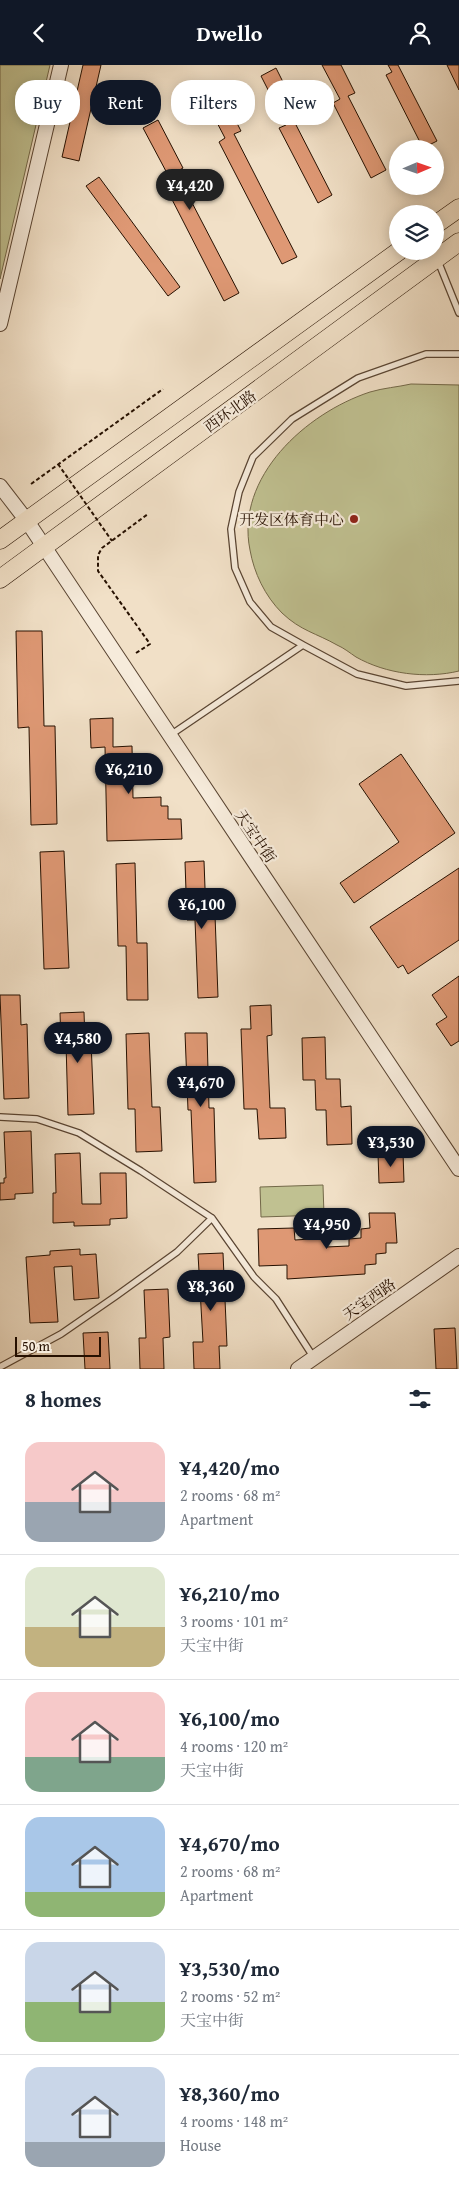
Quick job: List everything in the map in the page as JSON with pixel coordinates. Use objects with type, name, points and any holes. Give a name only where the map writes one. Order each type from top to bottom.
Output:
[{"type":"main road","points":[[444,219],[459,208]]},
{"type":"main road","name":"西环北路","points":[[444,253],[459,242]]},
{"type":"main road","name":"西环北路","points":[[0,541],[389,258]]},
{"type":"main road","name":"西环北路","points":[[0,579],[434,260]]},
{"type":"street","points":[[0,324],[61,65]]},
{"type":"street","name":"天宝中街","points":[[0,486],[26,521],[459,1169]]},
{"type":"street","name":"天宝西路","points":[[298,1369],[459,1256]]},
{"type":"lane","points":[[438,260],[459,313]]},
{"type":"lane","points":[[459,354],[426,353],[358,378],[292,419],[252,457],[239,492],[231,529],[235,568],[250,603],[271,627],[357,674],[406,686],[459,681]]},
{"type":"lane","points":[[170,736],[302,645]]},
{"type":"lane","points":[[0,1117],[37,1119],[79,1133],[142,1171],[212,1218],[254,1277],[276,1299],[314,1357]]},
{"type":"lane","points":[[0,1367],[61,1334],[116,1296],[177,1252],[212,1218]]},
{"type":"path","points":[[31,484],[163,389]]},
{"type":"path","points":[[58,464],[112,541]]},
{"type":"path","points":[[136,653],[150,644],[98,571],[98,555],[102,548],[148,514]]},
{"type":"green space","points":[[0,65],[50,65],[46,80],[15,80],[15,125],[36,125],[0,279]]},
{"type":"green space","name":"开发区体育中心","points":[[411,384],[459,385],[459,671],[433,675],[393,671],[368,663],[296,624],[282,613],[265,592],[257,576],[250,550],[248,523],[253,497],[265,473],[280,451],[322,415],[346,402],[370,392]]},
{"type":"green space","points":[[323,1185],[324,1215],[261,1217],[260,1187]]},
{"type":"building","points":[[83,65],[101,65],[98,80],[90,80],[90,113],[79,161],[62,157],[69,125],[80,125],[80,80]]},
{"type":"building","points":[[322,65],[341,65],[355,93],[348,96],[386,170],[371,178],[334,105],[334,102],[340,99],[334,88],[334,80],[330,80]]},
{"type":"building","points":[[388,65],[398,65],[436,140],[419,140],[386,75],[392,72]]},
{"type":"building","points":[[447,65],[459,65],[459,90]]},
{"type":"building","points":[[276,68],[282,80],[265,80],[265,84],[261,76]]},
{"type":"building","points":[[149,125],[161,125],[183,168],[176,172],[239,293],[224,301],[161,178],[168,175],[143,128]]},
{"type":"building","points":[[218,125],[238,125],[241,131],[234,134],[297,257],[282,264],[219,142],[225,138]]},
{"type":"building","points":[[286,125],[296,125],[332,195],[318,203],[279,128]]},
{"type":"building","points":[[99,177],[180,287],[168,296],[86,186]]},
{"type":"building","points":[[16,631],[42,631],[44,726],[55,726],[57,824],[31,825],[29,727],[18,728]]},
{"type":"building","points":[[113,718],[113,747],[132,746],[133,798],[161,797],[161,806],[168,806],[168,819],[181,819],[182,839],[107,841],[105,747],[91,748],[90,719]]},
{"type":"building","points":[[401,754],[455,833],[354,903],[340,883],[399,842],[359,784]]},
{"type":"building","points":[[64,851],[69,968],[44,969],[40,852]]},
{"type":"building","points":[[204,861],[206,915],[215,915],[218,997],[198,998],[195,920],[187,920],[185,862]]},
{"type":"building","points":[[135,863],[137,943],[147,943],[148,1000],[127,1000],[126,946],[118,946],[116,864]]},
{"type":"building","points":[[459,868],[459,940],[408,974],[403,965],[398,968],[370,927]]},
{"type":"building","points":[[459,976],[459,1041],[451,1046],[436,1024],[447,1017],[432,995]]},
{"type":"building","points":[[0,995],[20,995],[21,1025],[27,1024],[29,1098],[4,1099]]},
{"type":"building","points":[[271,1005],[272,1035],[267,1036],[270,1108],[285,1108],[286,1138],[259,1139],[257,1109],[244,1109],[241,1029],[251,1029],[250,1006]]},
{"type":"building","points":[[84,1012],[85,1041],[91,1041],[94,1114],[68,1115],[66,1043],[61,1043],[60,1013]]},
{"type":"building","points":[[149,1033],[152,1107],[160,1107],[162,1151],[136,1152],[135,1109],[128,1109],[126,1034]]},
{"type":"building","points":[[185,1033],[207,1033],[209,1108],[214,1108],[216,1182],[194,1183],[191,1110],[188,1110]]},
{"type":"building","points":[[325,1037],[326,1079],[340,1079],[341,1107],[351,1106],[352,1144],[327,1145],[326,1110],[316,1110],[315,1080],[303,1080],[302,1038]]},
{"type":"building","points":[[31,1131],[33,1193],[15,1194],[15,1199],[0,1200],[0,1183],[4,1183],[4,1178],[6,1178],[4,1132]]},
{"type":"building","points":[[80,1153],[82,1204],[101,1204],[100,1173],[126,1173],[127,1218],[110,1219],[110,1225],[74,1226],[74,1222],[53,1223],[53,1193],[56,1193],[55,1154]]},
{"type":"building","points":[[403,1153],[404,1182],[379,1183],[378,1154]]},
{"type":"building","points":[[369,1213],[395,1213],[397,1243],[386,1243],[386,1253],[376,1254],[376,1264],[365,1265],[365,1274],[287,1279],[287,1265],[259,1266],[258,1229],[294,1228],[295,1240],[325,1238],[326,1247],[349,1246],[349,1239],[361,1238],[361,1229],[370,1228]]},
{"type":"building","points":[[80,1249],[80,1255],[96,1254],[99,1298],[74,1300],[72,1266],[54,1267],[58,1322],[30,1323],[26,1257],[50,1255],[50,1251]]},
{"type":"building","points":[[223,1253],[227,1346],[219,1346],[220,1369],[194,1369],[193,1342],[203,1342],[198,1254]]},
{"type":"building","points":[[168,1289],[170,1337],[163,1338],[164,1369],[140,1369],[139,1338],[146,1338],[144,1290]]},
{"type":"building","points":[[455,1328],[457,1369],[436,1369],[434,1329]]},
{"type":"building","points":[[108,1332],[110,1369],[85,1369],[83,1333]]},
{"type":"place","name":"开发区体育中心","points":[[354,519]]}]
